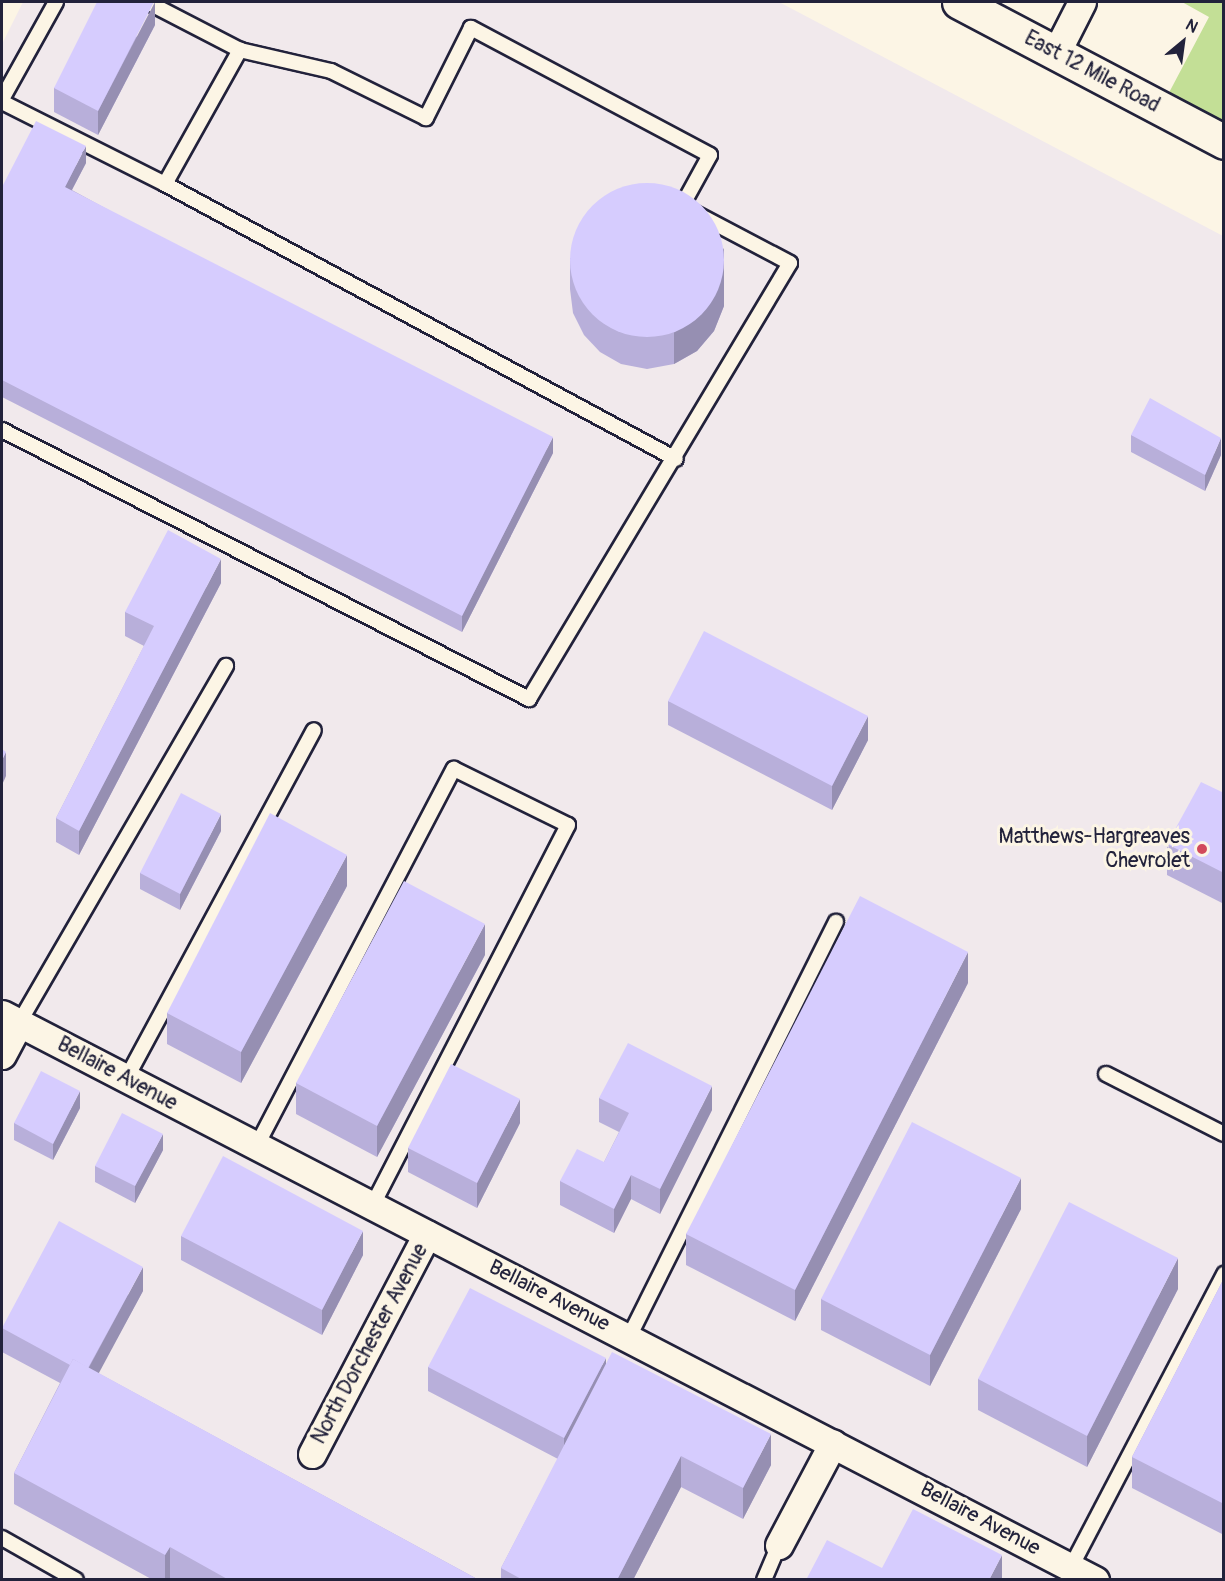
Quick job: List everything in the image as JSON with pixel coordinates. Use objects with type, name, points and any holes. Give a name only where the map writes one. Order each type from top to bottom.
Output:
[{"type":"main road","name":"East 12 Mile Road","points":[[960,2],[1224,142]]},
{"type":"street","points":[[1056,52],[1082,2]]},
{"type":"street","points":[[2,1055],[10,1018]]},
{"type":"street","name":"Bellaire Avenue","points":[[10,1018],[1095,1580]]},
{"type":"street","name":"North Dorchester Avenue","points":[[312,1455],[428,1234]]},
{"type":"street","points":[[779,1545],[833,1443]]},
{"type":"lane","points":[[56,2],[2,101],[165,184],[676,459]]},
{"type":"lane","points":[[2,430],[530,699],[676,459],[790,263],[682,206],[710,155],[471,28],[426,118],[331,71],[240,50],[147,2]]},
{"type":"lane","points":[[165,184],[240,50]]},
{"type":"lane","points":[[10,1018],[226,666]]},
{"type":"lane","points":[[126,1079],[314,730]]},
{"type":"lane","points":[[256,1147],[454,769],[568,825],[372,1207]]},
{"type":"lane","points":[[628,1338],[836,922]]},
{"type":"lane","points":[[1106,1074],[1224,1134]]},
{"type":"lane","points":[[1071,1567],[1224,1274]]},
{"type":"lane","points":[[2,1538],[76,1580]]},
{"type":"lane","points":[[764,1580],[779,1545]]},
{"type":"shaded area","points":[[23,2],[779,2],[1223,236],[1223,1579],[2,1579],[2,44]]},
{"type":"green space","points":[[1182,2],[1223,2],[1223,136],[1163,104],[1209,17]]},
{"type":"building","points":[[97,2],[154,2],[98,111],[54,88]]},
{"type":"building","points":[[36,121],[86,146],[65,187],[553,437],[462,616],[2,380],[2,187]]},
{"type":"building","points":[[647,183],[676,189],[690,196],[701,206],[711,217],[718,231],[724,260],[718,289],[711,303],[701,314],[690,324],[676,331],[647,337],[618,331],[604,324],[593,314],[583,303],[576,289],[570,260],[576,231],[583,217],[593,206],[604,196],[618,189]]},
{"type":"building","points":[[1150,398],[1221,438],[1205,475],[1131,435]]},
{"type":"building","points":[[168,530],[221,559],[79,831],[56,818],[154,626],[125,612]]},
{"type":"building","points":[[704,631],[868,716],[832,786],[668,701]]},
{"type":"building","points":[[1201,782],[1224,793],[1224,873],[1167,844]]},
{"type":"building","points":[[181,793],[221,814],[180,894],[140,873]]},
{"type":"building","points":[[270,813],[347,855],[241,1052],[167,1013]]},
{"type":"building","points":[[404,881],[485,924],[377,1126],[296,1083]]},
{"type":"building","points":[[860,896],[968,952],[795,1290],[686,1234]]},
{"type":"building","points":[[628,1043],[712,1086],[660,1189],[631,1175],[614,1209],[560,1181],[577,1149],[604,1162],[629,1113],[599,1098]]},
{"type":"building","points":[[451,1064],[520,1099],[477,1183],[408,1148]]},
{"type":"building","points":[[41,1071],[80,1091],[53,1144],[14,1123]]},
{"type":"building","points":[[122,1113],[163,1134],[135,1186],[95,1166]]},
{"type":"building","points":[[912,1122],[1021,1178],[930,1355],[821,1299]]},
{"type":"building","points":[[223,1156],[363,1231],[322,1310],[181,1236]]},
{"type":"building","points":[[1069,1202],[1178,1258],[1087,1436],[978,1379]]},
{"type":"building","points":[[59,1221],[143,1267],[88,1368],[73,1359],[70,1365],[2,1328]]},
{"type":"building","points":[[1224,1280],[1224,1504],[1132,1457]]},
{"type":"building","points":[[470,1288],[606,1358],[564,1438],[428,1367]]},
{"type":"building","points":[[612,1352],[771,1434],[743,1488],[681,1456],[617,1580],[523,1580],[501,1568]]},
{"type":"building","points":[[73,1359],[479,1580],[229,1580],[170,1547],[165,1555],[14,1473]]},
{"type":"building","points":[[913,1509],[1002,1555],[989,1580],[806,1580],[827,1540],[882,1568]]},
{"type":"place","name":"Matthews-Hargreaves Chevrolet","points":[[1202,849]]}]
